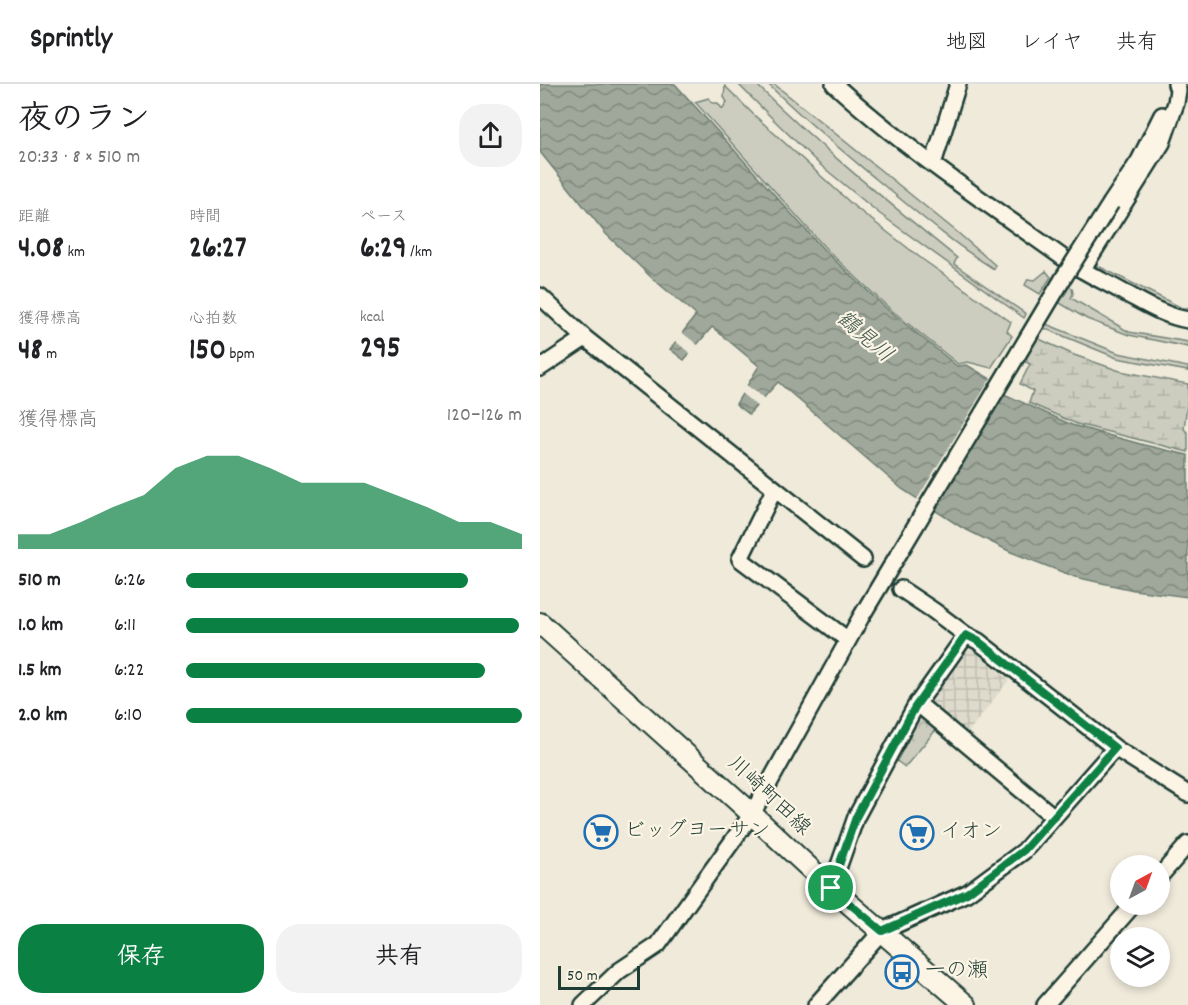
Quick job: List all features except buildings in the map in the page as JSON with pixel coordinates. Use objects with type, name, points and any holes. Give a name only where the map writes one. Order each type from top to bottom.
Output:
[{"type":"main road","name":"川崎町田線","points":[[540,622],[831,888],[966,1005]]},
{"type":"street","points":[[834,84],[933,164],[1082,270],[1157,310],[1175,318],[1188,320]]},
{"type":"street","points":[[933,164],[958,84]]},
{"type":"street","points":[[1082,270],[1162,143],[1176,103],[1178,90],[1174,84]]},
{"type":"street","points":[[583,1005],[619,971],[658,945],[752,814],[900,551],[1043,312],[1139,161],[1152,138],[1174,84]]},
{"type":"street","points":[[540,296],[585,338],[863,559]]},
{"type":"street","points":[[540,368],[585,338]]},
{"type":"street","points":[[775,490],[740,559],[848,640]]},
{"type":"street","points":[[901,589],[978,641],[1115,748],[1188,794]]},
{"type":"street","points":[[831,888],[856,817],[917,703],[966,635]]},
{"type":"street","points":[[917,703],[1054,817]]},
{"type":"street","points":[[816,1005],[882,931],[967,893],[1024,850],[1115,748]]},
{"type":"street","points":[[1170,865],[1188,844]]},
{"type":"street","points":[[1045,1005],[1124,915]]},
{"type":"shaded area","points":[[966,644],[1009,680],[965,736],[923,703]]},
{"type":"green space","points":[[738,84],[756,84],[829,152],[957,258],[954,264],[1026,314],[1024,318],[880,214],[818,163]]},
{"type":"green space","points":[[768,84],[774,84],[957,232],[995,265],[994,269],[948,237],[905,202],[821,133]]},
{"type":"green space","points":[[725,86],[855,207],[922,259],[1011,322],[1007,331],[1012,336],[991,368],[968,362],[958,364],[890,309],[828,251],[695,102],[709,98],[712,103],[718,103],[722,109],[727,102],[724,97]]},
{"type":"green space","points":[[1092,260],[1096,265],[1182,308],[1188,308],[1188,315],[1178,314],[1093,271]]},
{"type":"green space","points":[[1046,271],[1051,277],[1040,294],[1025,285],[1028,279],[1035,280]]},
{"type":"green space","points":[[1068,286],[1072,288],[1071,298],[1129,332],[1188,342],[1188,347],[1129,335],[1087,319],[1058,302]]},
{"type":"green space","points":[[1046,324],[1118,353],[1188,367],[1188,371],[1117,358],[1044,328]]},
{"type":"green space","points":[[1037,338],[1074,355],[1120,371],[1188,384],[1184,429],[1188,433],[1188,452],[1077,424],[1029,403],[1033,391],[1020,384],[1030,364],[1023,361]]},
{"type":"green space","points":[[919,708],[939,726],[905,767],[894,759]]},
{"type":"water","name":"鶴見川","points":[[540,84],[675,84],[825,251],[886,308],[957,366],[967,365],[1006,388],[1004,394],[1072,425],[1188,455],[1188,597],[1134,590],[1075,577],[1011,552],[961,527],[902,489],[778,382],[749,414],[736,404],[759,366],[712,327],[684,360],[670,349],[696,315],[652,278],[606,234],[540,152]]},
{"type":"pier","points":[[680,331],[699,346],[692,355],[674,340]]},
{"type":"pier","points":[[992,376],[1008,386],[932,512],[916,501]]},
{"type":"pier","points":[[745,384],[766,400],[759,408],[740,392]]},
{"type":"place","name":"ビッグヨーサン","points":[[601,832]]},
{"type":"place","name":"イオン","points":[[917,833]]},
{"type":"place","name":"一の瀬","points":[[902,972]]},
{"type":"route","points":[[966,635],[978,641],[1115,748],[1024,850],[967,893],[882,931],[831,888],[856,817],[915,707],[966,635]]}]
